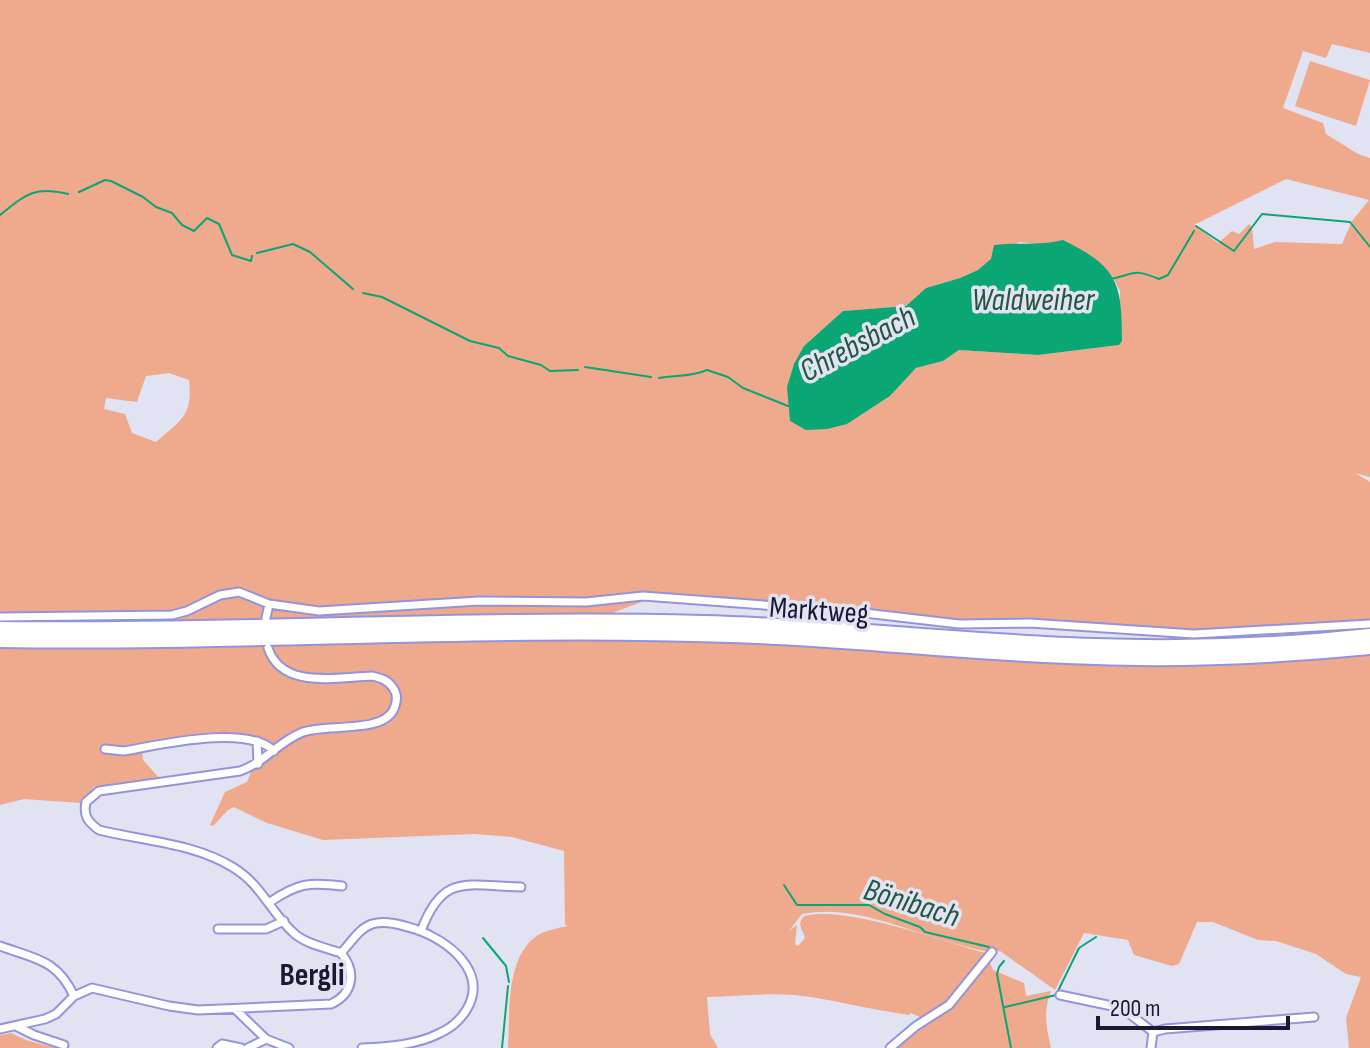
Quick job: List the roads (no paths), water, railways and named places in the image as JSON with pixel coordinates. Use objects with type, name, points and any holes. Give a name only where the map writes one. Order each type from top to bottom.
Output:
[{"type":"highway","points":[[0,629],[664,622],[776,625],[1032,643],[1157,647],[1370,636]]},
{"type":"highway","points":[[0,640],[665,633],[783,637],[1017,654],[1141,658],[1248,656],[1370,647]]},
{"type":"street","name":"Marktweg","points":[[0,617],[172,615],[231,592],[248,594],[269,604],[319,611],[479,601],[586,602],[643,596],[856,612],[959,624],[1030,623],[1194,634],[1370,624]]},
{"type":"street","points":[[266,618],[269,604]]},
{"type":"street","points":[[0,1029],[56,1014],[74,996],[92,988],[198,1010],[322,1005],[338,1000],[348,989],[352,976],[341,953],[303,939],[249,878],[213,857],[99,830],[85,816],[86,802],[99,791],[225,774],[258,764],[292,737],[307,730],[374,724],[392,714],[396,693],[392,685],[383,679],[372,676],[293,676],[272,660],[268,648]]},
{"type":"street","points":[[105,749],[124,751],[225,738],[257,741],[274,751]]},
{"type":"street","points":[[257,741],[258,764]]},
{"type":"street","points":[[270,902],[304,884],[342,886]]},
{"type":"street","points":[[421,931],[429,908],[441,894],[455,886],[521,887]]},
{"type":"street","points":[[218,929],[266,929],[284,921]]},
{"type":"street","points":[[341,953],[359,933],[374,923],[394,924],[421,931],[442,942],[466,964],[474,982],[471,1001],[462,1016],[439,1034],[397,1045],[362,1048]]},
{"type":"street","points":[[0,946],[56,968],[66,979],[74,996]]},
{"type":"street","points":[[890,1048],[916,1026],[949,1005],[992,952]]},
{"type":"street","points":[[1060,995],[1112,1006],[1131,1015],[1153,1032]]},
{"type":"street","points":[[235,1009],[266,1039],[289,1048]]},
{"type":"street","points":[[1153,1032],[1314,1017]]},
{"type":"street","points":[[16,1026],[64,1045]]},
{"type":"street","points":[[1151,1048],[1153,1032]]},
{"type":"street","points":[[248,1048],[266,1039]]},
{"type":"street","points":[[217,1048],[222,1044],[241,1048]]},
{"type":"water","name":"Waldweiher","points":[[1063,240],[1095,259],[1113,279],[1121,305],[1122,341],[1119,345],[1038,355],[959,350],[943,361],[916,368],[890,396],[847,424],[806,430],[790,421],[787,387],[794,364],[804,346],[843,311],[906,306],[926,288],[978,270],[991,259],[994,245]]},
{"type":"waterway","name":"Chrebsbach","points":[[79,192],[105,180],[111,181],[172,213],[182,225],[194,231],[207,218],[219,224],[232,255],[251,261],[252,256]]},
{"type":"waterway","name":"Chrebsbach","points":[[0,215],[31,194],[47,191],[68,194]]},
{"type":"waterway","name":"Chrebsbach","points":[[1196,226],[1234,251],[1262,214],[1350,222],[1370,247]]},
{"type":"waterway","name":"Chrebsbach","points":[[1111,279],[1134,273],[1159,279],[1168,275],[1194,231]]},
{"type":"waterway","name":"Chrebsbach","points":[[257,253],[293,244],[310,252],[353,289]]},
{"type":"waterway","name":"Chrebsbach","points":[[363,293],[382,297],[470,341],[499,348],[508,356],[541,365],[550,371],[578,370]]},
{"type":"waterway","name":"Chrebsbach","points":[[585,367],[651,377]]},
{"type":"waterway","name":"Chrebsbach","points":[[659,378],[707,370],[788,406]]},
{"type":"waterway","name":"Bönibach","points":[[784,885],[797,905],[869,905],[925,932],[989,947]]},
{"type":"waterway","points":[[1005,1007],[1056,995],[1079,948],[1096,937]]},
{"type":"waterway","points":[[483,938],[506,966],[509,982]]},
{"type":"waterway","name":"Bönibach","points":[[1004,961],[997,974],[1011,1048]]},
{"type":"waterway","points":[[502,1048],[508,986]]},
{"type":"district","name":"Bergli","points":[[312,974]]}]
